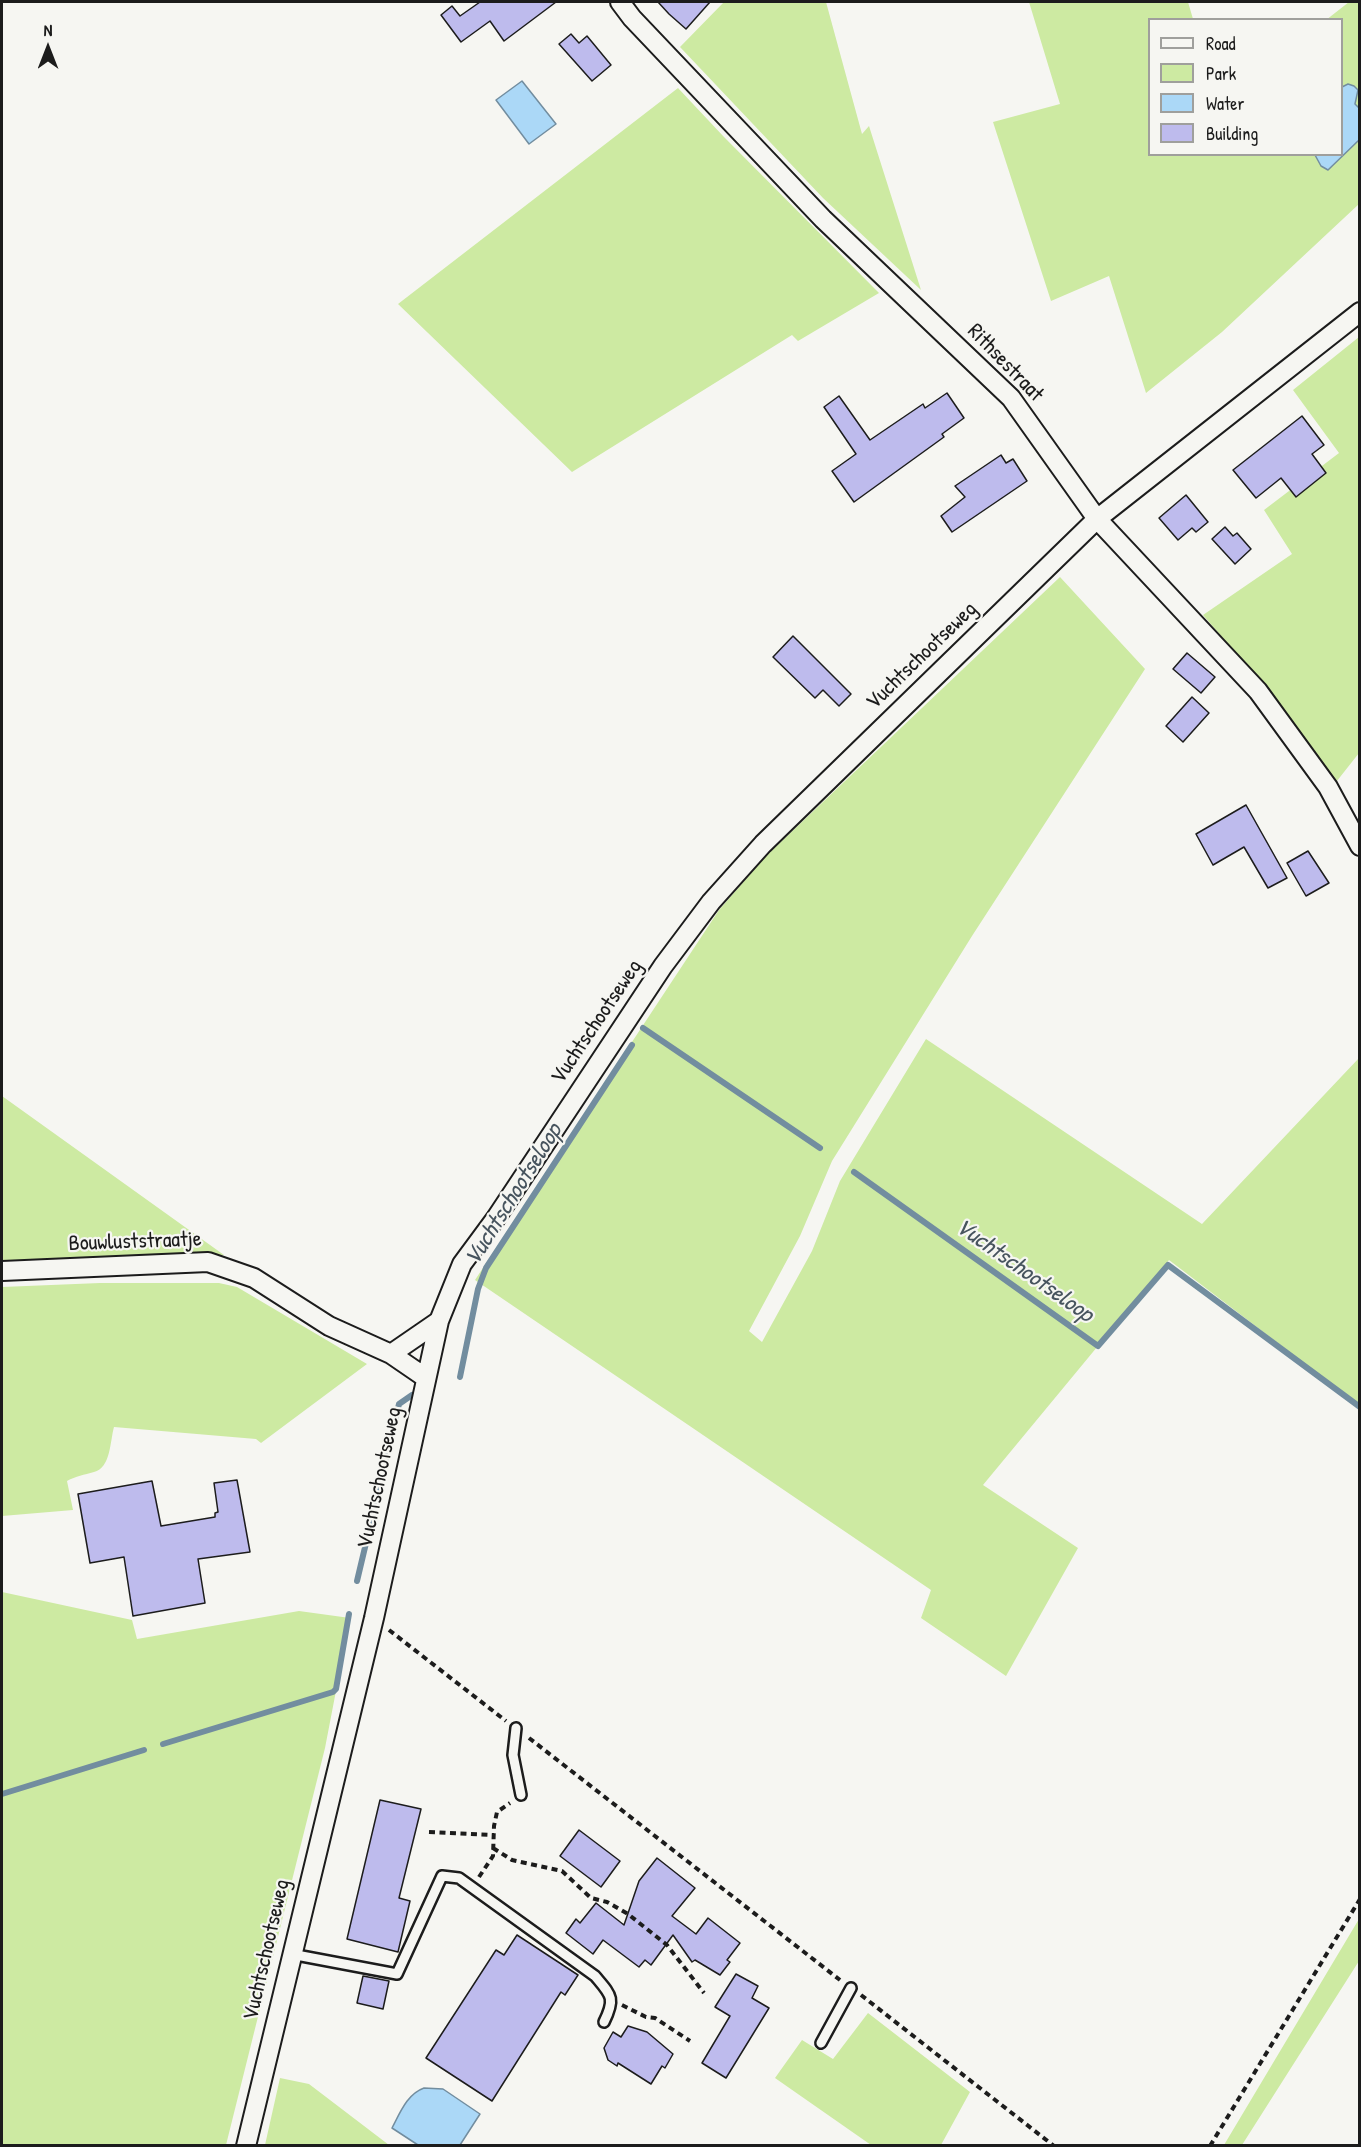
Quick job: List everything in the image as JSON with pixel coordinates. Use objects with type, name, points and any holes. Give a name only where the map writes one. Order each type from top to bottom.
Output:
[{"type":"street","name":"Rithsestraat","points":[[620,2],[632,18],[822,219],[1011,398],[1097,519],[1258,691],[1328,787],[1359,846]]},
{"type":"street","name":"Vuchtschootseweg","points":[[246,2145],[374,1618],[426,1378],[440,1321],[462,1264],[496,1218],[663,966],[711,902],[763,844],[1097,519],[1359,312]]},
{"type":"street","name":"Bouwluststraatje","points":[[2,1271],[208,1262],[254,1278],[329,1326],[391,1354],[426,1378]]},
{"type":"street","points":[[391,1354],[440,1321]]},
{"type":"lane","points":[[516,1728],[513,1755],[521,1795]]},
{"type":"lane","points":[[291,1954],[397,1974],[442,1876],[459,1878],[595,1976],[611,1998],[611,2008],[604,2022]]},
{"type":"lane","points":[[821,2043],[851,1988]]},
{"type":"path","points":[[374,1618],[1054,2145]]},
{"type":"path","points":[[472,1887],[493,1856],[497,1812],[521,1795]]},
{"type":"path","points":[[429,1832],[494,1835]]},
{"type":"path","points":[[493,1848],[512,1860],[562,1871],[591,1898],[607,1902],[628,1914],[667,1945],[704,1993]]},
{"type":"path","points":[[1210,2145],[1359,1899]]},
{"type":"path","points":[[611,1998],[632,2011],[655,2018],[690,2041]]},
{"type":"green space","points":[[724,2],[826,2],[862,134],[869,126],[921,290],[823,198],[680,47]]},
{"type":"green space","points":[[1029,2],[1188,2],[1193,18],[1148,18],[1148,156],[1316,156],[1321,166],[1328,170],[1359,140],[1359,204],[1222,332],[1146,393],[1109,276],[1051,301],[993,122],[1060,104]]},
{"type":"green space","points":[[1349,2],[1359,2],[1359,108],[1355,104],[1358,90],[1351,85],[1343,87],[1343,18],[1329,18]]},
{"type":"green space","points":[[678,88],[879,293],[798,341],[792,335],[572,472],[398,304]]},
{"type":"green space","points":[[1359,337],[1359,753],[1333,786],[1305,738],[1203,615],[1292,554],[1264,510],[1339,453],[1293,390]]},
{"type":"green space","points":[[1060,577],[1145,669],[972,936],[832,1161],[800,1236],[749,1331],[762,1342],[812,1251],[840,1181],[926,1039],[1202,1224],[1359,1058],[1359,1405],[1169,1260],[983,1485],[1078,1548],[1006,1676],[921,1618],[931,1590],[475,1280],[719,910],[766,856]]},
{"type":"green space","points":[[2,1096],[224,1255],[2,1268]]},
{"type":"green space","points":[[100,1283],[219,1283],[237,1287],[367,1364],[261,1443],[256,1439],[114,1427],[104,1465],[94,1472],[67,1481],[73,1510],[2,1516],[2,1287]]},
{"type":"green space","points":[[2,1592],[132,1620],[137,1639],[299,1611],[350,1618],[325,1748],[226,2145],[2,2145]]},
{"type":"green space","points":[[1359,1919],[1359,1961],[1242,2145],[1224,2145]]},
{"type":"green space","points":[[868,2013],[970,2092],[941,2145],[871,2145],[775,2078],[802,2040],[833,2059]]},
{"type":"green space","points":[[280,2078],[309,2084],[389,2145],[265,2145]]},
{"type":"water","points":[[522,81],[556,124],[529,144],[496,100]]},
{"type":"water","points":[[1348,84],[1358,90],[1355,104],[1359,108],[1359,140],[1343,155],[1343,86]]},
{"type":"water","points":[[1316,156],[1342,156],[1328,170],[1321,166]]},
{"type":"water","points":[[424,2088],[443,2089],[480,2114],[460,2145],[418,2145],[392,2128],[409,2099]]},
{"type":"building","points":[[480,2],[556,2],[504,41],[490,21],[461,42],[441,15],[452,6],[460,16]]},
{"type":"building","points":[[658,2],[710,2],[686,29]]},
{"type":"building","points":[[571,34],[579,43],[587,36],[611,65],[592,81],[559,44]]},
{"type":"building","points":[[947,393],[964,418],[942,434],[944,437],[854,502],[832,471],[856,454],[824,407],[839,396],[870,440],[923,404],[925,408]]},
{"type":"building","points":[[1302,416],[1324,445],[1312,454],[1326,473],[1296,497],[1281,478],[1256,498],[1233,470]]},
{"type":"building","points":[[1001,455],[1006,463],[1013,459],[1027,481],[952,532],[941,516],[965,497],[955,486]]},
{"type":"building","points":[[1186,495],[1208,522],[1196,532],[1192,528],[1178,540],[1159,518]]},
{"type":"building","points":[[1225,527],[1233,536],[1237,533],[1251,549],[1235,564],[1212,539]]},
{"type":"building","points":[[793,636],[851,694],[839,706],[823,690],[815,698],[773,657]]},
{"type":"building","points":[[1187,653],[1215,677],[1201,693],[1173,669]]},
{"type":"building","points":[[1192,697],[1209,713],[1183,742],[1166,726]]},
{"type":"building","points":[[1246,805],[1287,878],[1268,888],[1244,847],[1213,865],[1196,834]]},
{"type":"building","points":[[1308,851],[1329,883],[1306,896],[1287,863]]},
{"type":"building","points":[[237,1480],[250,1552],[198,1559],[205,1603],[133,1616],[124,1557],[90,1563],[78,1494],[152,1481],[161,1526],[215,1517],[215,1513],[218,1512],[214,1483]]},
{"type":"building","points":[[380,1800],[421,1809],[399,1898],[410,1901],[398,1952],[347,1939]]},
{"type":"building","points":[[579,1830],[620,1861],[601,1887],[560,1856]]},
{"type":"building","points":[[657,1858],[695,1888],[672,1916],[696,1934],[708,1918],[740,1943],[727,1960],[730,1962],[720,1975],[695,1960],[692,1962],[673,1935],[651,1965],[645,1960],[639,1967],[603,1940],[593,1954],[566,1933],[576,1919],[580,1923],[596,1903],[624,1925],[639,1881]]},
{"type":"building","points":[[517,1935],[578,1975],[565,1995],[561,1992],[492,2101],[426,2058],[496,1950],[504,1955]]},
{"type":"building","points":[[736,1974],[758,1986],[752,1998],[769,2008],[726,2078],[702,2063],[730,2016],[715,2007]]},
{"type":"building","points":[[363,1976],[389,1981],[383,2009],[357,2003]]},
{"type":"building","points":[[628,2026],[647,2032],[673,2054],[665,2068],[662,2066],[651,2084],[618,2063],[617,2066],[608,2060],[604,2048],[613,2032],[621,2037]]},
{"type":"waterway","name":"Vuchtschootseloop","points":[[643,1028],[820,1148]]},
{"type":"waterway","name":"Vuchtschootseloop","points":[[460,1377],[478,1289],[486,1268],[632,1045]]},
{"type":"waterway","name":"Vuchtschootseloop","points":[[854,1172],[1098,1346],[1168,1265],[1360,1407]]},
{"type":"waterway","name":"Vuchtschootseloop","points":[[357,1581],[399,1404],[412,1395]]},
{"type":"waterway","name":"Vuchtschootseloop","points":[[163,1744],[333,1692],[336,1689],[349,1614]]},
{"type":"waterway","name":"Vuchtschootseloop","points":[[2,1794],[144,1750]]}]
